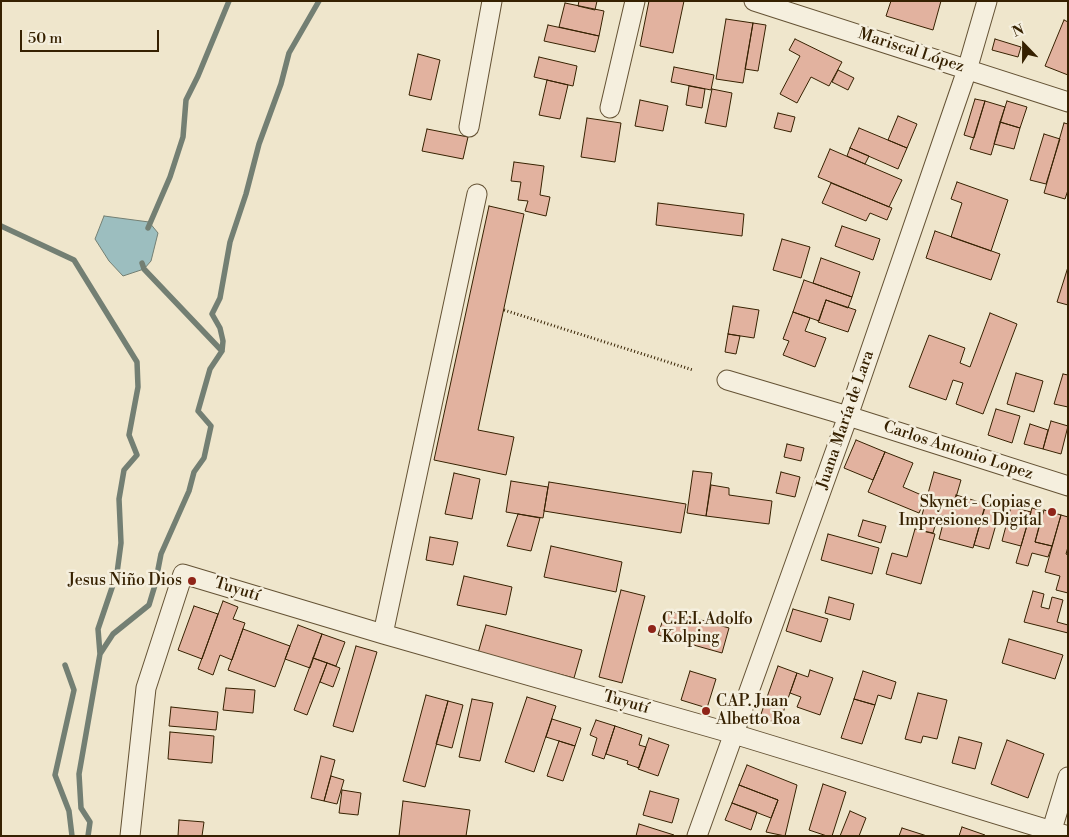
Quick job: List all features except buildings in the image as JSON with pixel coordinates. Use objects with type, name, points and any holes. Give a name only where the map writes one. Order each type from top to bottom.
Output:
[{"type":"street","points":[[469,127],[492,1]]},
{"type":"street","points":[[610,108],[635,1]]},
{"type":"street","name":"Mariscal López","points":[[754,1],[1068,102]]},
{"type":"street","name":"Juana María de Lara","points":[[698,836],[848,416],[968,70],[987,1]]},
{"type":"street","points":[[383,634],[477,194]]},
{"type":"street","name":"Carlos Antonio Lopez","points":[[727,380],[848,416],[1068,486]]},
{"type":"street","name":"Tuyutí","points":[[130,836],[146,688],[183,574],[383,634],[734,734],[1056,834]]},
{"type":"street","points":[[1056,834],[1068,777]]},
{"type":"path","points":[[504,310],[693,370]]},
{"type":"water","points":[[104,216],[149,222],[158,233],[151,261],[144,269],[123,276],[109,261],[95,239]]},
{"type":"waterway","points":[[148,228],[170,177],[183,137],[186,100],[229,1]]},
{"type":"waterway","points":[[100,654],[113,634],[149,605],[161,554],[189,491],[194,472],[204,458],[211,426],[198,411],[210,369],[222,351],[223,341],[220,328],[212,314],[220,298],[230,242],[246,194],[259,144],[281,84],[289,53],[319,1]]},
{"type":"waterway","points":[[1,226],[74,260],[137,362],[138,387],[129,435],[137,455],[124,470],[119,499],[121,543],[117,573],[98,629],[100,654],[79,774],[81,808],[90,822],[88,836]]},
{"type":"waterway","points":[[142,263],[144,269],[222,351]]},
{"type":"waterway","points":[[65,665],[74,690],[55,775],[69,811],[72,836]]},
{"type":"place","name":"Skynet - Copias e Impresiones Digital","points":[[1052,512]]},
{"type":"place","name":"Jesus Niño Dios","points":[[192,581]]},
{"type":"place","name":"C.E.I. Adolfo Kolping","points":[[652,629]]},
{"type":"place","name":"CAP. Juan Albetto Roa","points":[[706,711]]}]
